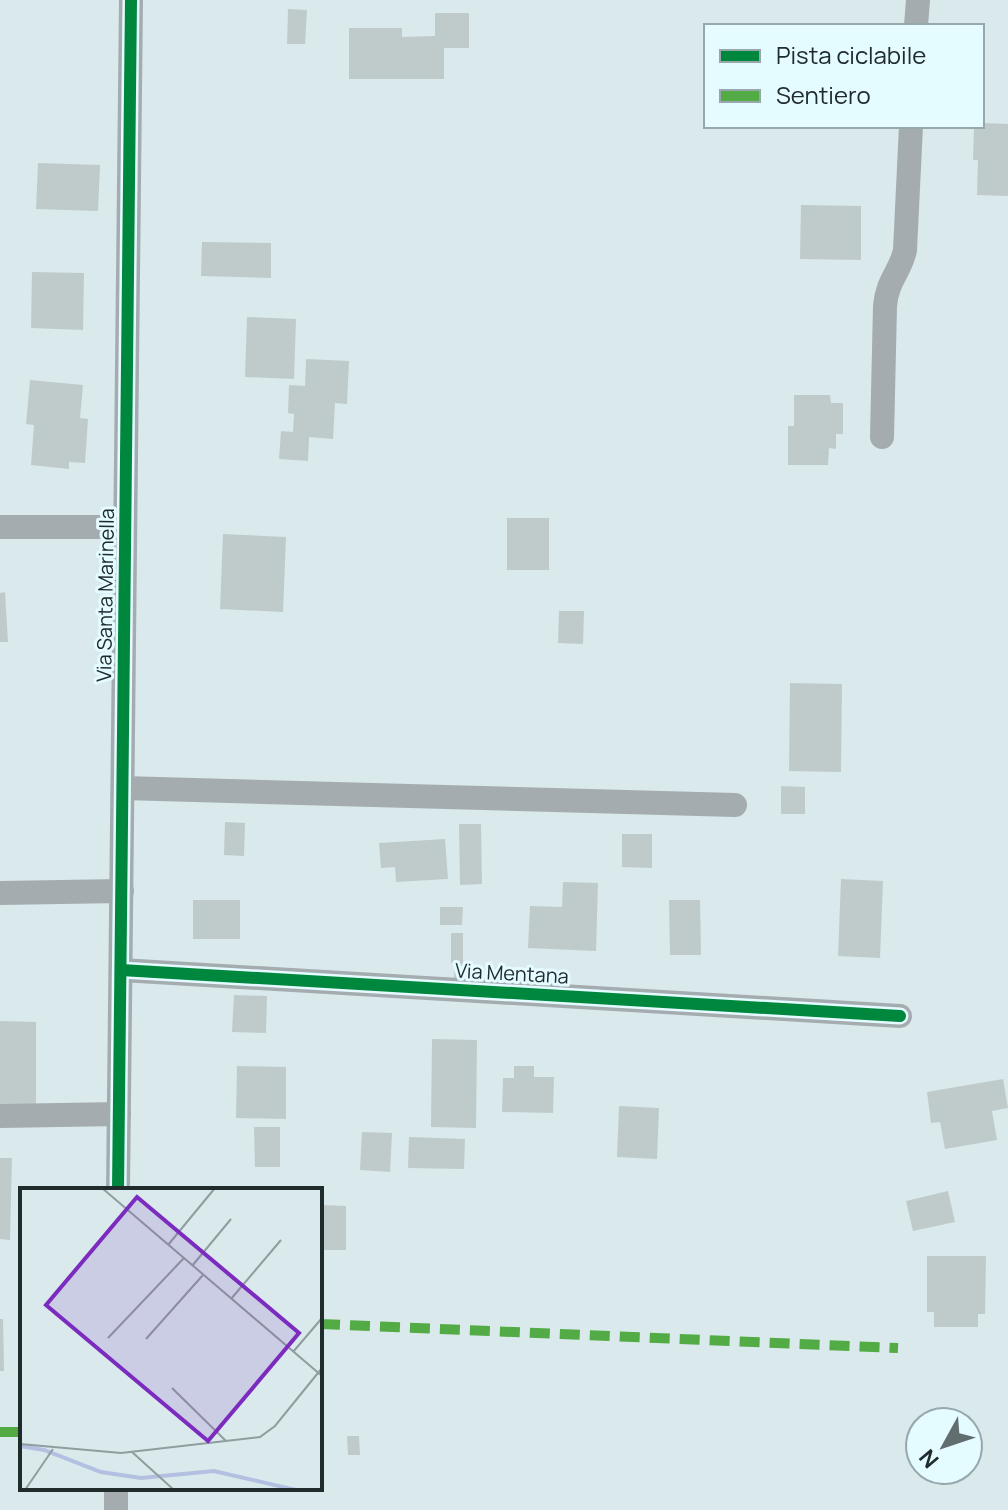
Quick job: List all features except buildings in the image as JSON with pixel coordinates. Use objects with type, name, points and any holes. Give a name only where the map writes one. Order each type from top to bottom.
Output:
[{"type":"street","name":"Via Santa Marinella","points":[[118,1188],[131,0]]},
{"type":"street","points":[[916,24],[918,0]]},
{"type":"street","points":[[882,437],[886,295],[905,250],[911,128]]},
{"type":"street","points":[[0,527],[125,527]]},
{"type":"street","points":[[123,788],[735,805]]},
{"type":"street","points":[[0,893],[122,891]]},
{"type":"street","name":"Via Mentana","points":[[121,970],[900,1016]]},
{"type":"street","points":[[0,1116],[119,1114]]},
{"type":"marked path","points":[[322,1324],[898,1348]]},
{"type":"marked path","points":[[0,1432],[20,1432]]},
{"type":"cycle path","points":[[118,1188],[131,0]]},
{"type":"cycle path","points":[[121,970],[900,1016]]}]
